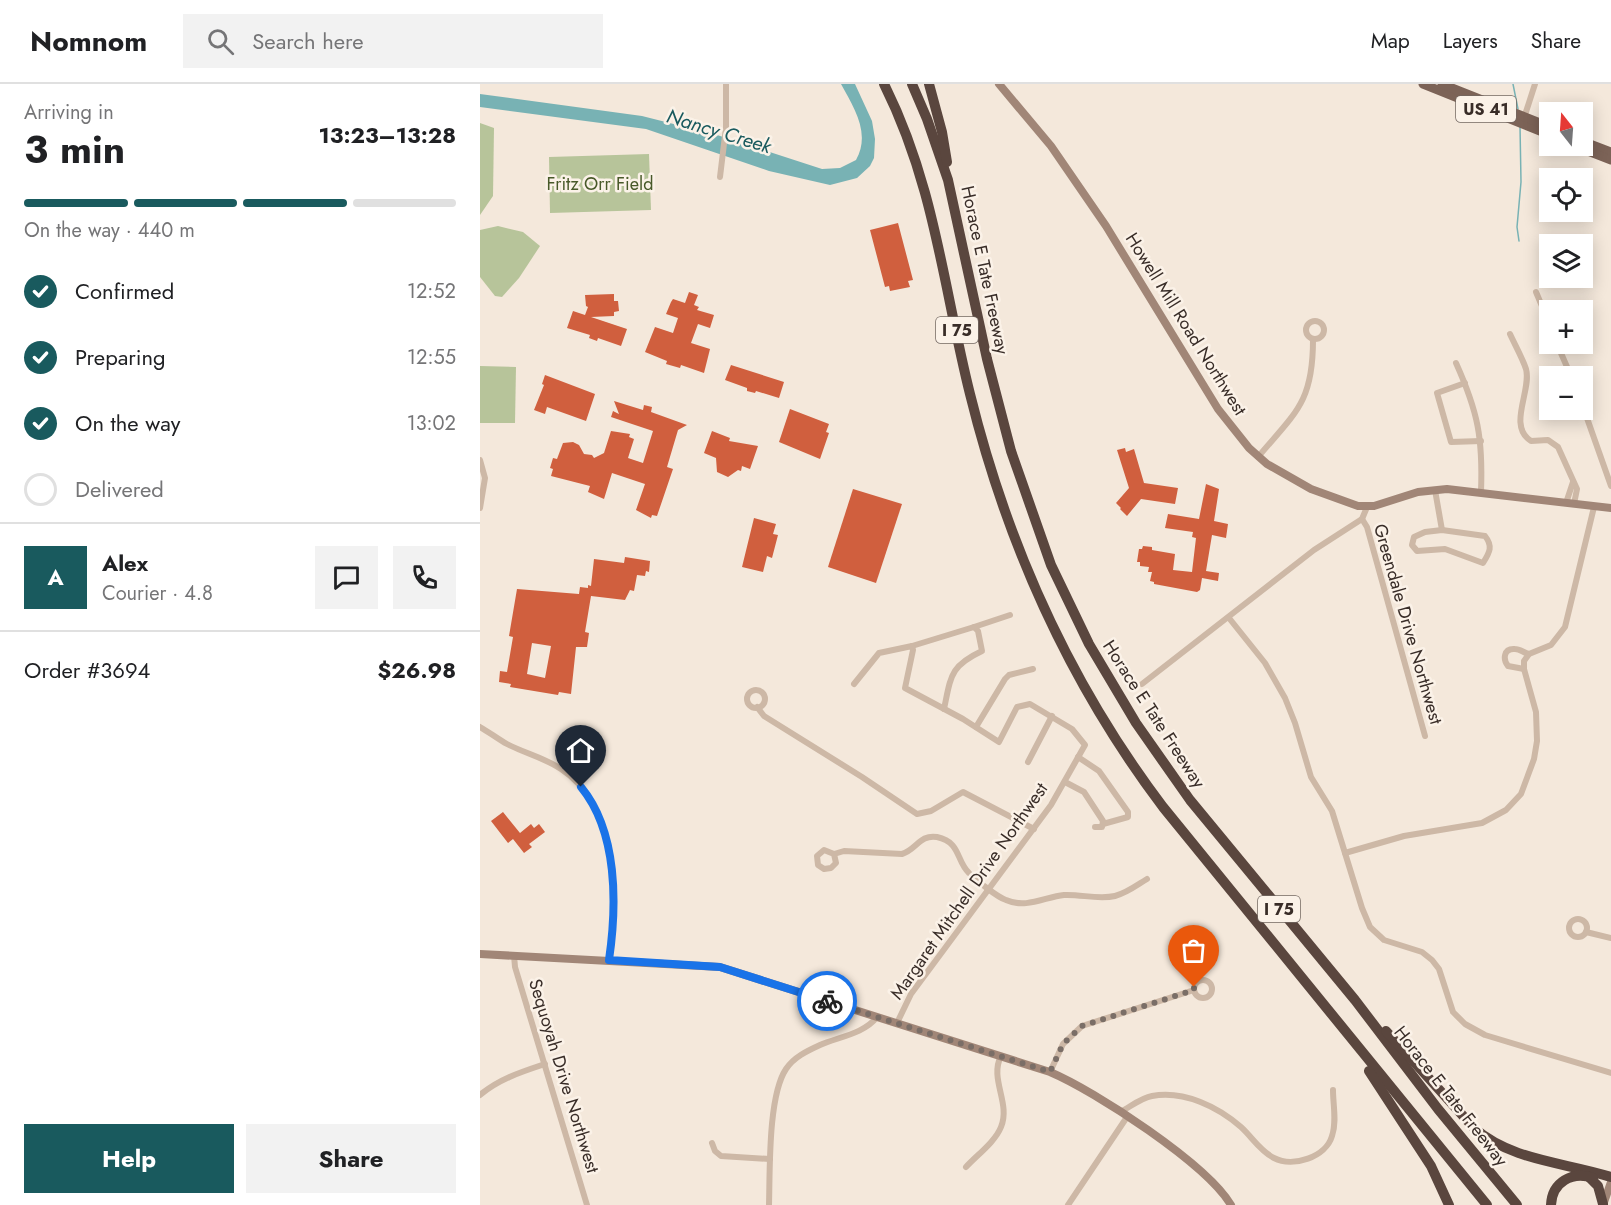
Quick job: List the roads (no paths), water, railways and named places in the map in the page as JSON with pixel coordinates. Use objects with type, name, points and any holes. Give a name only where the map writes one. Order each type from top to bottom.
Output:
[{"type":"highway","name":"I 75","points":[[884,84],[918,164],[939,242],[969,391],[993,479],[1029,576],[1062,646],[1108,728],[1151,790],[1487,1205]]},
{"type":"highway","name":"Horace E Tate Freeway","points":[[912,84],[948,180],[987,359],[1011,451],[1047,555],[1089,644],[1114,689],[1162,762],[1517,1205]]},
{"type":"highway","points":[[928,84],[942,132],[948,180]]},
{"type":"highway","points":[[1355,1000],[1386,1030],[1474,1128],[1489,1140],[1524,1156],[1611,1181]]},
{"type":"highway","points":[[1353,1042],[1388,1102],[1431,1166],[1449,1205]]},
{"type":"highway","points":[[1551,1205],[1553,1194],[1560,1182],[1574,1176],[1611,1181]]},
{"type":"highway","points":[[1587,1176],[1598,1186],[1603,1204]]},
{"type":"main road","name":"US 41","points":[[1423,84],[1539,125]]},
{"type":"main road","name":"US 41","points":[[1442,84],[1539,129]]},
{"type":"main road","points":[[1593,145],[1611,152]]},
{"type":"main road","points":[[1593,153],[1611,160]]},
{"type":"street","points":[[720,177],[726,126],[726,84]]},
{"type":"street","name":"Howell Mill Road Northwest","points":[[999,84],[1051,146],[1106,226],[1210,397],[1232,429],[1258,457],[1311,489],[1342,501],[1367,507],[1435,490],[1481,492],[1611,508]]},
{"type":"street","points":[[1523,121],[1535,84]]},
{"type":"street","points":[[1536,292],[1539,300]]},
{"type":"street","points":[[1510,334],[1527,370],[1520,420],[1525,435],[1531,441],[1548,440],[1558,447],[1573,481],[1570,504]]},
{"type":"street","points":[[1258,457],[1295,414],[1305,397],[1312,374],[1313,340]]},
{"type":"street","points":[[1456,363],[1478,421],[1481,441],[1481,492]]},
{"type":"street","points":[[1465,383],[1437,393],[1451,442],[1481,441]]},
{"type":"street","points":[[1588,420],[1611,486]]},
{"type":"street","points":[[480,460],[485,478],[480,508]]},
{"type":"street","points":[[1435,490],[1442,530]]},
{"type":"street","points":[[1142,684],[1314,550],[1362,519],[1367,507]]},
{"type":"street","points":[[1345,853],[1404,836],[1482,823],[1499,816],[1512,805],[1527,782],[1537,741],[1536,712],[1524,669],[1524,661],[1529,654],[1551,645],[1565,627],[1594,507]]},
{"type":"street","name":"Greendale Drive Northwest","points":[[1362,519],[1367,527],[1425,736]]},
{"type":"street","points":[[1442,530],[1485,536],[1490,542],[1490,552],[1483,563],[1445,549],[1417,551],[1412,545],[1414,537],[1425,532],[1442,530]]},
{"type":"street","points":[[854,684],[879,653],[912,646],[1010,615]]},
{"type":"street","points":[[1229,618],[1265,663],[1280,688],[1295,723],[1311,777],[1332,811],[1370,927],[1384,940],[1428,956],[1439,969],[1453,1012],[1465,1024],[1485,1035],[1611,1073]]},
{"type":"street","points":[[944,709],[951,675],[956,667],[982,651],[978,631],[974,627]]},
{"type":"street","points":[[912,646],[905,688],[999,742],[1017,707],[1030,704],[1052,716],[1028,762]]},
{"type":"street","points":[[1524,669],[1508,666],[1504,656],[1508,651],[1514,649],[1529,654]]},
{"type":"street","points":[[976,728],[1009,675],[1033,669]]},
{"type":"street","points":[[757,707],[764,716],[917,814],[931,811],[963,792],[1034,829]]},
{"type":"street","name":"Margaret Mitchell Drive Northwest","points":[[897,1023],[911,994],[1034,829],[1065,782],[1078,757],[1084,745],[1072,729],[1052,716]]},
{"type":"street","points":[[480,727],[507,744],[562,770],[594,802],[606,832],[611,874],[613,929],[609,960]]},
{"type":"street","points":[[1078,757],[1099,771],[1128,812],[1125,820],[1095,827]]},
{"type":"street","points":[[1065,782],[1084,792],[1103,824]]},
{"type":"street","points":[[834,854],[844,851],[902,854],[908,852],[920,840],[939,837],[958,851],[970,874],[1006,901],[1026,904],[1065,895],[1112,896],[1126,892],[1147,879]]},
{"type":"street","points":[[1586,932],[1611,938]]},
{"type":"street","points":[[480,954],[720,967],[1050,1072],[1081,1086],[1202,1172],[1231,1205]]},
{"type":"street","name":"Sequoyah Drive Northwest","points":[[514,955],[515,967],[587,1205]]},
{"type":"street","points":[[1050,1072],[1063,1044],[1082,1026],[1194,990]]},
{"type":"street","name":"Margaret Mitchell Drive Northwest","points":[[769,1205],[778,1088],[787,1067],[808,1050],[865,1028],[877,1017]]},
{"type":"street","points":[[966,1167],[1001,1128],[1002,1101],[996,1068],[1001,1056]]},
{"type":"street","points":[[480,1095],[513,1075],[545,1064]]},
{"type":"street","points":[[1068,1205],[1124,1115],[1154,1096],[1166,1095],[1203,1103],[1227,1116],[1260,1148],[1275,1159],[1297,1161],[1311,1157],[1331,1139],[1334,1126],[1333,1090]]},
{"type":"street","points":[[712,1143],[714,1151],[721,1155],[771,1159]]},
{"type":"street","points":[[1603,1204],[1611,1181]]},
{"type":"water","points":[[841,84],[855,84],[872,121],[875,139],[874,158],[870,166],[857,178],[830,185],[769,171],[646,129],[480,107],[480,94],[642,116],[717,135],[822,169],[840,168],[856,160],[862,140],[859,121]]},
{"type":"waterway","points":[[1513,84],[1518,109]]},
{"type":"waterway","points":[[1519,241],[1517,227],[1521,182],[1520,126]]},
{"type":"water label","name":"Nancy Creek","points":[[719,131]]},
{"type":"park label","name":"Fritz Orr Field","points":[[600,184]]}]
